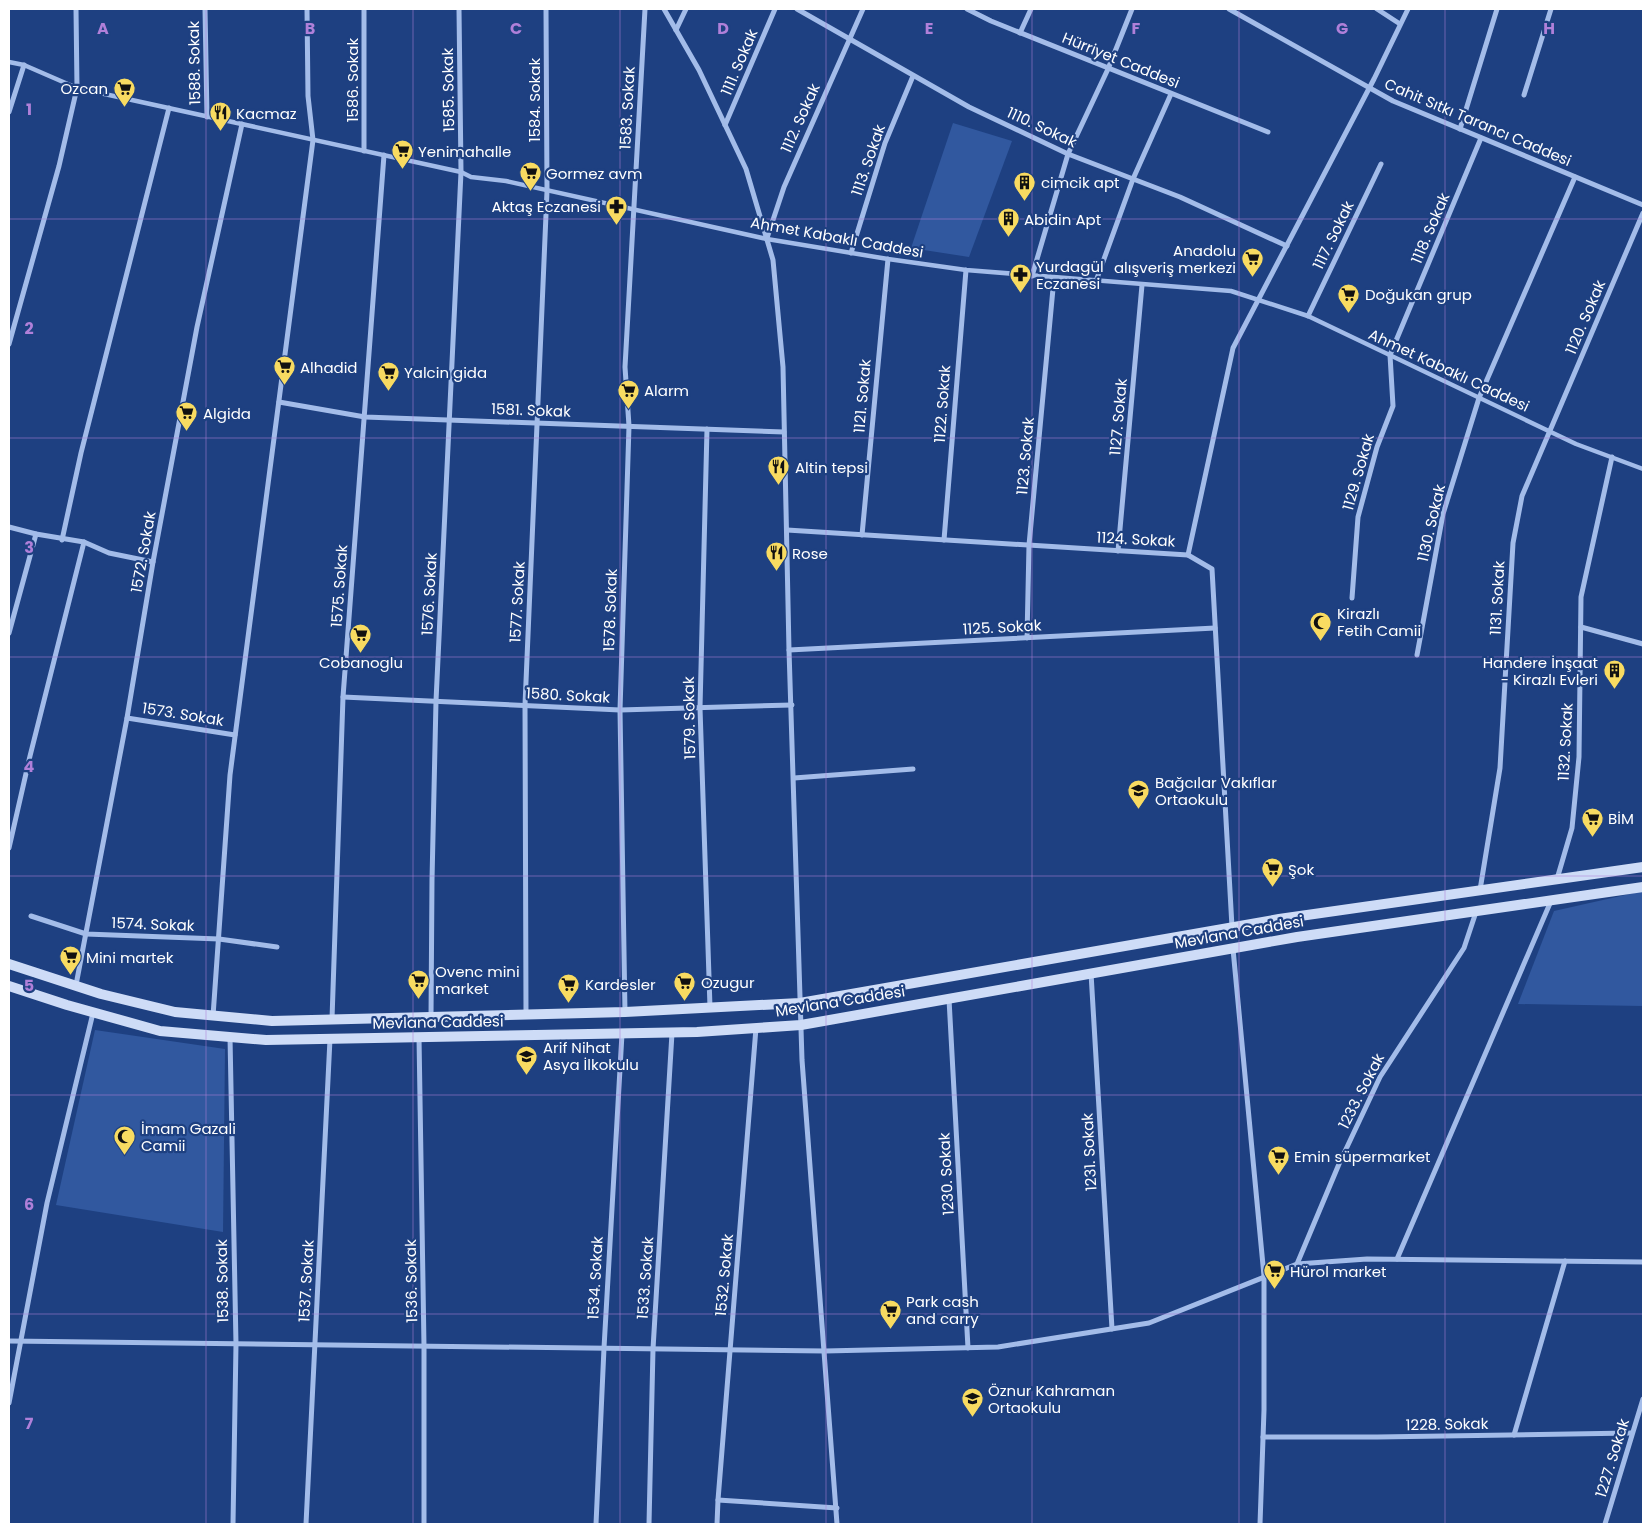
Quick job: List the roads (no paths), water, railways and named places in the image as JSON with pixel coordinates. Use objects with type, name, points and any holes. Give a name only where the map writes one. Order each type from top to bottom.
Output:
[{"type":"main road","name":"Mevlana Caddesi","points":[[9,964],[101,994],[175,1012],[272,1021],[710,1008],[800,1002],[1232,927],[1643,867]]},
{"type":"main road","name":"Mevlana Caddesi","points":[[9,986],[160,1032],[266,1040],[672,1033],[756,1028],[801,1025],[1297,936],[1643,887]]},
{"type":"street","points":[[9,344],[59,166],[77,88],[76,9]]},
{"type":"street","name":"1588. Sokak","points":[[205,9],[208,116]]},
{"type":"street","points":[[214,1016],[230,775],[313,140],[308,96],[307,9]]},
{"type":"street","name":"1586. Sokak","points":[[364,9],[364,151]]},
{"type":"street","name":"1585. Sokak","points":[[459,9],[461,172]]},
{"type":"street","name":"1584. Sokak","points":[[546,9],[547,191]]},
{"type":"street","name":"1583. Sokak","points":[[634,210],[645,9]]},
{"type":"street","points":[[664,9],[699,70],[746,169],[773,260],[782,367],[802,1060],[837,1524]]},
{"type":"street","points":[[676,30],[686,9]]},
{"type":"street","name":"1111. Sokak","points":[[725,125],[775,9]]},
{"type":"street","name":"1110. Sokak","points":[[797,9],[969,107],[1068,154],[1180,197],[1287,246]]},
{"type":"street","name":"1112. Sokak","points":[[766,239],[784,187],[848,39],[863,9]]},
{"type":"street","name":"Hürriyet Caddesi","points":[[967,9],[991,21],[1108,69],[1268,132]]},
{"type":"street","points":[[1020,33],[1031,9]]},
{"type":"street","points":[[1032,276],[1068,154],[1108,69],[1132,9]]},
{"type":"street","name":"Cahit Sıtkı Tarancı Caddesi","points":[[1229,9],[1393,102],[1643,205]]},
{"type":"street","points":[[1377,9],[1400,24]]},
{"type":"street","points":[[1188,555],[1233,348],[1408,9]]},
{"type":"street","points":[[1460,129],[1497,9]]},
{"type":"street","points":[[1524,95],[1551,9]]},
{"type":"street","name":"Ahmet Kabaklı Caddesi","points":[[9,62],[24,65],[77,88],[461,172],[471,177],[506,181],[766,239],[966,270],[1231,291],[1308,316],[1576,444],[1643,469]]},
{"type":"street","points":[[9,112],[24,65]]},
{"type":"street","name":"1113. Sokak","points":[[850,253],[885,143],[914,76]]},
{"type":"street","points":[[1096,281],[1133,179],[1171,94]]},
{"type":"street","points":[[62,540],[81,453],[169,108]]},
{"type":"street","name":"1572. Sokak","points":[[76,986],[127,718],[197,328],[242,124]]},
{"type":"street","name":"1118. Sokak","points":[[1390,355],[1481,138]]},
{"type":"street","name":"1575. Sokak","points":[[332,1019],[343,696],[384,155]]},
{"type":"street","name":"1117. Sokak","points":[[1308,316],[1381,164]]},
{"type":"street","name":"1576. Sokak","points":[[431,1017],[436,701],[461,172]]},
{"type":"street","name":"1130. Sokak","points":[[1417,655],[1444,514],[1478,398],[1575,177]]},
{"type":"street","name":"1577. Sokak","points":[[526,1014],[525,705],[547,191]]},
{"type":"street","name":"1578. Sokak","points":[[625,1012],[620,710],[629,426],[625,367],[634,210]]},
{"type":"street","name":"1120. Sokak","points":[[1549,431],[1643,213]]},
{"type":"street","name":"1121. Sokak","points":[[862,535],[888,259]]},
{"type":"street","name":"1122. Sokak","points":[[944,540],[966,270]]},
{"type":"street","name":"1123. Sokak","points":[[1027,638],[1029,545],[1054,278]]},
{"type":"street","name":"1127. Sokak","points":[[1118,551],[1142,285]]},
{"type":"street","name":"1129. Sokak","points":[[1352,598],[1358,517],[1377,447],[1393,406],[1390,355]]},
{"type":"street","name":"1581. Sokak","points":[[279,402],[365,417],[784,432]]},
{"type":"street","name":"1579. Sokak","points":[[707,429],[700,708],[710,1008]]},
{"type":"street","name":"1131. Sokak","points":[[1480,890],[1500,768],[1513,543],[1522,496],[1549,431]]},
{"type":"street","name":"1132. Sokak","points":[[1556,880],[1572,828],[1579,757],[1581,597],[1612,457]]},
{"type":"street","points":[[9,527],[62,540],[84,542],[110,553],[154,562]]},
{"type":"street","name":"1124. Sokak","points":[[787,530],[1188,555],[1212,569],[1232,927]]},
{"type":"street","points":[[9,633],[36,534]]},
{"type":"street","points":[[9,848],[30,756],[84,542]]},
{"type":"street","points":[[1580,627],[1643,644]]},
{"type":"street","name":"1125. Sokak","points":[[789,650],[1215,628]]},
{"type":"street","name":"1580. Sokak","points":[[343,696],[620,710],[792,705]]},
{"type":"street","name":"1573. Sokak","points":[[127,718],[235,735]]},
{"type":"street","points":[[794,778],[913,769]]},
{"type":"street","points":[[1397,1259],[1551,900]]},
{"type":"street","name":"1233. Sokak","points":[[1297,1264],[1339,1164],[1380,1077],[1464,948],[1476,911]]},
{"type":"street","name":"1574. Sokak","points":[[31,916],[86,934],[219,939],[277,947]]},
{"type":"street","points":[[1232,948],[1264,1276],[1263,1437],[1260,1524]]},
{"type":"street","name":"1231. Sokak","points":[[1091,973],[1112,1328]]},
{"type":"street","name":"1230. Sokak","points":[[949,999],[968,1348]]},
{"type":"street","points":[[9,1403],[47,1203],[94,1013]]},
{"type":"street","name":"1532. Sokak","points":[[717,1524],[756,1028]]},
{"type":"street","name":"1533. Sokak","points":[[649,1524],[653,1349],[672,1033]]},
{"type":"street","name":"1534. Sokak","points":[[596,1524],[622,1034]]},
{"type":"street","name":"1538. Sokak","points":[[230,1036],[236,1344],[233,1524]]},
{"type":"street","name":"1536. Sokak","points":[[419,1037],[424,1346],[424,1524]]},
{"type":"street","name":"1537. Sokak","points":[[306,1524],[330,1039]]},
{"type":"street","points":[[9,1341],[824,1351],[998,1347],[1150,1323],[1297,1264],[1367,1259],[1643,1262]]},
{"type":"street","points":[[1514,1435],[1565,1261]]},
{"type":"street","name":"1227. Sokak","points":[[1605,1524],[1643,1399]]},
{"type":"street","name":"1228. Sokak","points":[[1263,1437],[1632,1433]]},
{"type":"street","points":[[718,1500],[837,1508]]},
{"type":"place","name":"Ozcan","points":[[124,107]]},
{"type":"place","name":"Kacmaz","points":[[220,132]]},
{"type":"place","name":"Yenimahalle","points":[[402,170]]},
{"type":"place","name":"Gormez avm","points":[[530,192]]},
{"type":"place","name":"cimcik apt","points":[[1025,201]]},
{"type":"place","name":"Aktaş Eczanesi","points":[[617,225]]},
{"type":"place","name":"Abidin Apt","points":[[1008,238]]},
{"type":"place","name":"Anadolu alışveriş merkezi","points":[[1252,278]]},
{"type":"place","name":"Yurdagül Eczanesi","points":[[1020,294]]},
{"type":"place","name":"Doğukan grup","points":[[1349,313]]},
{"type":"place","name":"Alhadid","points":[[284,386]]},
{"type":"place","name":"Yalcin gida","points":[[388,391]]},
{"type":"place","name":"Alarm","points":[[628,409]]},
{"type":"place","name":"Algida","points":[[187,432]]},
{"type":"place","name":"Altin tepsi","points":[[779,486]]},
{"type":"place","name":"Rose","points":[[776,572]]},
{"type":"place","name":"Kirazlı Fetih Camii","points":[[1321,641]]},
{"type":"place","name":"Cobanoglu","points":[[361,653]]},
{"type":"place","name":"Handere İnşaat - Kirazlı Evleri","points":[[1614,690]]},
{"type":"place","name":"Bağcılar Vakıflar Ortaokulu","points":[[1139,810]]},
{"type":"place","name":"BİM","points":[[1592,837]]},
{"type":"place","name":"Şok","points":[[1272,888]]},
{"type":"place","name":"Mini martek","points":[[70,976]]},
{"type":"place","name":"Ovenc mini market","points":[[419,999]]},
{"type":"place","name":"Ozugur","points":[[685,1001]]},
{"type":"place","name":"Kardesler","points":[[569,1003]]},
{"type":"place","name":"Arif Nihat Asya İlkokulu","points":[[527,1075]]},
{"type":"place","name":"İmam Gazali Camii","points":[[125,1156]]},
{"type":"place","name":"Emin süpermarket","points":[[1278,1175]]},
{"type":"place","name":"Hürol market","points":[[1274,1290]]},
{"type":"place","name":"Park cash and carry","points":[[890,1329]]},
{"type":"place","name":"Öznur Kahraman Ortaokulu","points":[[972,1418]]}]
